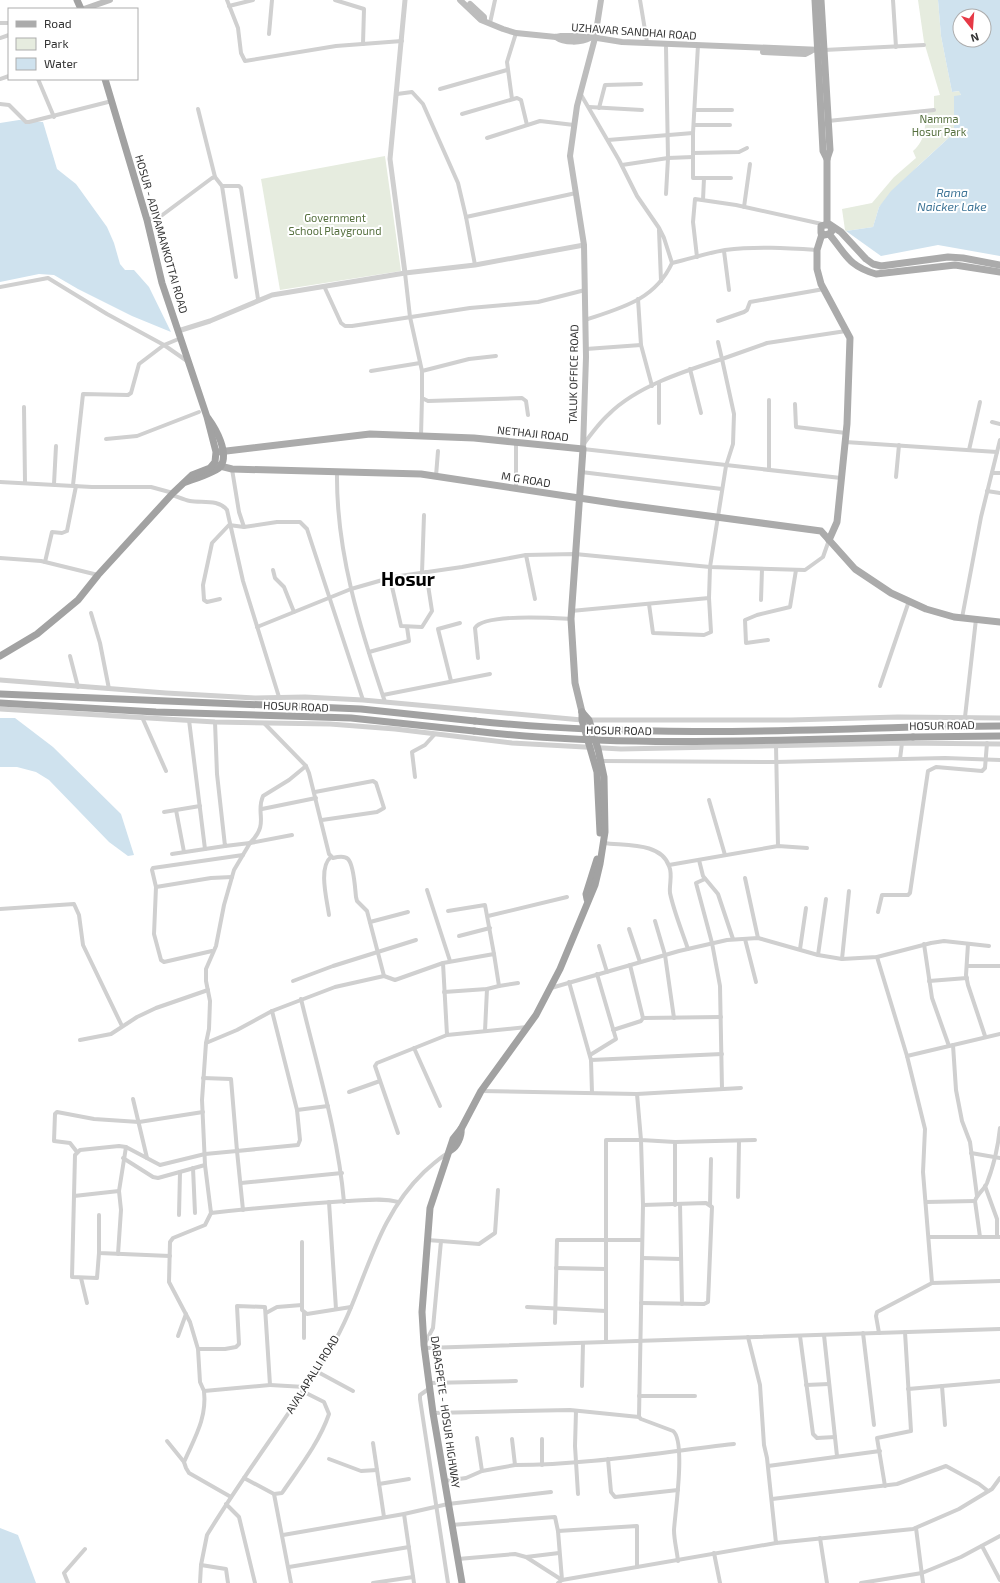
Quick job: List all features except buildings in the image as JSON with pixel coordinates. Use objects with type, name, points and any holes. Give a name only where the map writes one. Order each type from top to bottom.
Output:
[{"type":"highway","name":"HOSUR - ADIYAMANKOTTAI ROAD","points":[[105,80],[113,101],[147,220],[162,283],[207,417],[215,427],[219,452]]},
{"type":"highway","points":[[1,655],[37,634],[78,600],[98,575],[184,482],[192,475],[217,466],[219,452]]},
{"type":"highway","name":"HOSUR ROAD","points":[[1,694],[361,709],[571,730],[648,732],[793,731],[1000,726]]},
{"type":"highway","points":[[244,697],[244,705]]},
{"type":"highway","name":"HOSUR ROAD","points":[[0,703],[238,718],[295,716],[351,718],[569,740],[632,741],[1000,736]]},
{"type":"highway","name":"TALUK OFFICE ROAD","points":[[582,712],[585,720]]},
{"type":"highway","points":[[481,1091],[527,1027],[551,988],[587,899],[591,896],[595,885],[604,843],[606,802],[602,762],[595,748],[585,720]]},
{"type":"highway","points":[[587,899],[586,894],[600,841],[599,785],[595,748]]},
{"type":"highway","name":"DABASPETE - HOSUR HIGHWAY","points":[[462,1583],[429,1386],[424,1347],[422,1312],[430,1208],[453,1139],[461,1129],[481,1091]]},
{"type":"main road","points":[[85,8],[110,0]]},
{"type":"main road","name":"UZHAVAR SANDHAI ROAD","points":[[460,0],[480,20],[516,33],[556,37],[560,40],[584,41],[593,38],[622,42],[647,42],[698,47],[806,49],[817,51]]},
{"type":"main road","points":[[466,0],[484,16],[487,22]]},
{"type":"main road","name":"TALUK OFFICE ROAD","points":[[582,712],[575,683],[571,615],[583,447],[586,349],[585,290],[584,245],[577,192],[570,156],[580,93],[601,0]]},
{"type":"main road","points":[[815,0],[823,151],[827,159]]},
{"type":"main road","points":[[821,0],[817,51],[828,121],[830,150],[827,159],[827,224],[832,231],[817,250],[817,269],[824,289],[850,338],[846,433],[837,522],[829,540]]},
{"type":"main road","points":[[622,42],[625,45],[698,47]]},
{"type":"main road","points":[[827,224],[841,232],[873,264],[881,266],[948,257],[963,258],[1000,265]]},
{"type":"main road","points":[[827,224],[820,229],[828,236],[845,257],[858,267],[876,274],[955,265],[1000,272]]},
{"type":"main road","name":"NETHAJI ROAD","points":[[219,452],[370,434],[474,438],[583,447]]},
{"type":"main road","name":"M G ROAD","points":[[217,466],[232,469],[337,473],[421,474],[579,498],[821,531],[856,569],[891,593],[926,609],[962,618],[1000,622]]},
{"type":"street","points":[[227,0],[238,28],[241,54],[246,61],[336,46],[402,41]]},
{"type":"street","points":[[229,6],[253,0]]},
{"type":"street","points":[[269,34],[272,0]]},
{"type":"street","points":[[335,0],[364,9],[363,44]]},
{"type":"street","points":[[405,0],[390,158],[410,316],[422,372],[421,436]]},
{"type":"street","points":[[487,22],[495,0]]},
{"type":"street","points":[[640,0],[647,42]]},
{"type":"street","points":[[893,0],[896,48]]},
{"type":"street","points":[[512,99],[507,70],[508,54],[516,33]]},
{"type":"street","points":[[817,51],[896,48],[924,45]]},
{"type":"street","points":[[666,47],[668,134],[666,194]]},
{"type":"street","points":[[698,47],[693,133],[693,178],[731,178]]},
{"type":"street","points":[[440,89],[507,70]]},
{"type":"street","points":[[38,80],[54,117]]},
{"type":"street","points":[[599,108],[604,85],[641,84]]},
{"type":"street","points":[[397,94],[412,92],[424,104],[458,184],[475,265]]},
{"type":"street","points":[[580,93],[622,165],[637,196],[659,228],[664,238],[672,263],[665,277],[652,290],[628,305],[585,320]]},
{"type":"street","points":[[462,114],[517,98],[521,100],[527,125]]},
{"type":"street","points":[[0,104],[8,105],[26,122],[54,117],[113,101]]},
{"type":"street","points":[[589,107],[642,110]]},
{"type":"street","points":[[198,109],[215,177],[222,186],[236,277]]},
{"type":"street","points":[[695,110],[732,110]]},
{"type":"street","points":[[828,121],[934,110]]},
{"type":"street","points":[[487,138],[527,125],[548,121],[574,125]]},
{"type":"street","points":[[694,125],[730,125]]},
{"type":"street","points":[[608,140],[693,133]]},
{"type":"street","points":[[622,165],[693,155],[739,152],[747,148]]},
{"type":"street","points":[[744,207],[750,164]]},
{"type":"street","points":[[147,220],[161,216],[215,177]]},
{"type":"street","points":[[703,200],[704,178]]},
{"type":"street","points":[[222,186],[237,185],[241,188],[258,300]]},
{"type":"street","points":[[466,217],[577,192]]},
{"type":"street","points":[[697,257],[693,222],[695,199],[744,207],[827,224]]},
{"type":"street","points":[[659,228],[661,281]]},
{"type":"street","points":[[44,562],[52,532],[62,533],[67,531],[75,485],[82,394],[131,393],[139,364],[180,334],[272,295],[405,273],[475,265],[584,245]]},
{"type":"street","points":[[672,263],[724,251],[786,248],[817,250]]},
{"type":"street","points":[[724,251],[729,290]]},
{"type":"street","points":[[0,286],[48,278],[107,314],[164,345],[190,364]]},
{"type":"street","points":[[324,286],[341,323],[345,326],[470,308],[538,302],[585,290]]},
{"type":"street","points":[[718,322],[744,312],[747,310],[750,302],[824,289]]},
{"type":"street","points":[[638,299],[641,345],[652,386]]},
{"type":"street","points":[[583,447],[609,413],[635,394],[690,369],[767,343],[847,331]]},
{"type":"street","points":[[649,604],[653,633],[704,635],[711,632],[709,598],[710,567],[726,466],[733,444],[734,414],[718,342]]},
{"type":"street","points":[[586,349],[641,345]]},
{"type":"street","points":[[422,372],[469,359],[496,356]]},
{"type":"street","points":[[371,371],[420,363]]},
{"type":"street","points":[[690,369],[702,413]]},
{"type":"street","points":[[659,383],[659,423]]},
{"type":"street","points":[[422,398],[428,401],[522,398],[526,401],[528,415]]},
{"type":"street","points":[[769,400],[769,470]]},
{"type":"street","points":[[969,450],[980,402]]},
{"type":"street","points":[[794,404],[796,427],[846,433]]},
{"type":"street","points":[[24,408],[25,482]]},
{"type":"street","points":[[106,439],[137,436],[199,412]]},
{"type":"street","points":[[992,422],[1000,424]]},
{"type":"street","points":[[962,618],[987,491],[1000,440]]},
{"type":"street","points":[[516,442],[516,488]]},
{"type":"street","points":[[845,442],[997,452]]},
{"type":"street","points":[[896,477],[899,445]]},
{"type":"street","points":[[54,484],[56,446]]},
{"type":"street","name":"NETHAJI ROAD","points":[[583,447],[726,466],[841,478]]},
{"type":"street","points":[[436,476],[438,451]]},
{"type":"street","points":[[232,469],[239,512],[244,527]]},
{"type":"street","points":[[581,472],[722,489]]},
{"type":"street","points":[[992,472],[1000,473]]},
{"type":"street","points":[[337,473],[337,504],[351,589],[385,702]]},
{"type":"street","points":[[0,482],[151,487],[190,501],[218,503],[224,506],[257,627],[279,697]]},
{"type":"street","points":[[987,491],[1000,493]]},
{"type":"street","points":[[390,578],[401,626],[422,627],[432,611],[424,572],[424,515]]},
{"type":"street","points":[[229,525],[244,527],[277,522],[300,522],[307,529],[363,700]]},
{"type":"street","points":[[220,599],[205,602],[203,585],[212,543],[229,525]]},
{"type":"street","points":[[257,627],[351,589],[390,578],[526,555],[576,554],[710,567],[805,570],[823,557],[829,540]]},
{"type":"street","points":[[526,555],[535,598]]},
{"type":"street","points":[[0,558],[44,562],[98,575]]},
{"type":"street","points":[[761,600],[762,569]]},
{"type":"street","points":[[272,570],[275,578],[284,587],[294,612]]},
{"type":"street","points":[[768,640],[746,643],[745,620],[757,615],[790,607],[796,570]]},
{"type":"street","points":[[478,658],[475,628],[479,623],[504,618],[571,615],[649,604],[709,598]]},
{"type":"street","points":[[880,686],[909,601]]},
{"type":"street","points":[[91,613],[100,644],[109,689]]},
{"type":"street","points":[[965,717],[976,619]]},
{"type":"street","points":[[451,681],[438,629],[460,623]]},
{"type":"street","points":[[369,652],[408,641],[406,626]]},
{"type":"street","points":[[70,656],[78,687]]},
{"type":"street","points":[[383,696],[490,674]]},
{"type":"street","points":[[0,680],[78,687],[244,697],[305,697],[363,700],[585,720],[1000,718]]},
{"type":"street","points":[[0,709],[214,722],[238,718],[264,723],[330,724],[512,743],[595,748],[902,743],[1000,744]]},
{"type":"street","points":[[142,717],[166,771]]},
{"type":"street","points":[[189,720],[205,849]]},
{"type":"street","points":[[214,722],[217,774],[225,846]]},
{"type":"street","points":[[264,723],[306,766],[331,857]]},
{"type":"street","points":[[415,777],[412,752],[425,745],[435,734]]},
{"type":"street","points":[[900,759],[902,743]]},
{"type":"street","points":[[878,912],[882,895],[908,895],[910,893],[928,771],[936,767],[982,772],[985,768],[987,743]]},
{"type":"street","points":[[776,745],[778,846]]},
{"type":"street","points":[[602,762],[776,762],[900,759],[1000,760]]},
{"type":"street","points":[[184,1462],[204,1416],[205,1405],[204,1391],[200,1382],[198,1349],[186,1314],[169,1282],[170,1242],[173,1238],[206,1225],[210,1213],[205,1164],[203,1112],[203,1078],[209,1028],[210,1001],[206,969],[212,951],[216,946],[224,905],[232,876],[250,843],[257,836],[261,826],[263,796],[289,780],[306,766]]},
{"type":"street","points":[[314,792],[373,781],[376,783],[384,808],[377,812],[322,820]]},
{"type":"street","points":[[262,810],[316,798]]},
{"type":"street","points":[[709,800],[725,855]]},
{"type":"street","points":[[164,812],[200,806]]},
{"type":"street","points":[[176,810],[184,852]]},
{"type":"street","points":[[172,854],[250,843],[292,835]]},
{"type":"street","points":[[604,843],[657,851],[663,854],[669,865],[670,893],[688,949]]},
{"type":"street","points":[[669,865],[778,846],[807,848]]},
{"type":"street","points":[[212,951],[163,962],[154,934],[156,887],[152,870],[153,868],[243,855]]},
{"type":"street","points":[[329,915],[323,869],[326,860],[331,857],[344,857],[352,866],[357,901],[367,911],[379,950],[384,976]]},
{"type":"street","points":[[699,860],[701,872],[718,894],[733,939]]},
{"type":"street","points":[[156,887],[232,876]]},
{"type":"street","points":[[745,878],[758,938]]},
{"type":"street","points":[[705,879],[696,883],[712,943],[720,986],[722,1089]]},
{"type":"street","points":[[427,890],[450,961]]},
{"type":"street","points":[[842,959],[849,891]]},
{"type":"street","points":[[488,916],[566,896]]},
{"type":"street","points":[[818,955],[826,899]]},
{"type":"street","points":[[0,909],[74,904],[79,915],[83,944],[122,1026]]},
{"type":"street","points":[[448,911],[482,904],[486,905],[499,986]]},
{"type":"street","points":[[800,949],[806,908]]},
{"type":"street","points":[[370,922],[408,912]]},
{"type":"street","points":[[655,921],[665,955],[674,1018]]},
{"type":"street","points":[[459,936],[490,928]]},
{"type":"street","points":[[629,929],[640,962]]},
{"type":"street","points":[[745,938],[756,982]]},
{"type":"street","points":[[551,988],[665,955],[733,939],[758,938],[818,955],[842,959],[877,956],[924,944],[944,941],[989,946]]},
{"type":"street","points":[[294,981],[379,950],[416,940]]},
{"type":"street","points":[[924,944],[928,981],[932,998],[951,1045],[956,1090],[971,1153],[980,1237]]},
{"type":"street","points":[[968,944],[967,978],[985,1036]]},
{"type":"street","points":[[599,946],[607,972]]},
{"type":"street","points":[[206,1043],[237,1030],[272,1011],[335,987],[384,976],[395,980],[450,961],[494,954]]},
{"type":"street","points":[[877,956],[908,1056],[925,1129],[923,1164],[932,1283]]},
{"type":"street","points":[[443,963],[447,1035]]},
{"type":"street","points":[[630,965],[643,1018]]},
{"type":"street","points":[[967,966],[1000,966]]},
{"type":"street","points":[[590,1055],[616,1039],[597,974]]},
{"type":"street","points":[[928,981],[967,978]]},
{"type":"street","points":[[568,982],[590,1055],[592,1093]]},
{"type":"street","points":[[444,992],[487,989],[518,983]]},
{"type":"street","points":[[485,1031],[487,989]]},
{"type":"street","points":[[80,1040],[111,1034],[122,1026],[156,1008],[208,990]]},
{"type":"street","points":[[301,999],[328,1106],[342,1173],[344,1202]]},
{"type":"street","points":[[77,1152],[80,1150],[112,1146],[126,1147],[156,1164],[163,1165],[205,1154],[298,1145],[300,1140],[297,1110],[272,1011]]},
{"type":"street","points":[[613,1030],[641,1021],[643,1018],[721,1017]]},
{"type":"street","points":[[398,1132],[375,1069],[377,1063],[447,1035],[527,1027]]},
{"type":"street","points":[[908,1056],[985,1036],[1000,1034]]},
{"type":"street","points":[[414,1048],[440,1106]]},
{"type":"street","points":[[591,1060],[722,1054]]},
{"type":"street","points":[[203,1078],[231,1079],[243,1210]]},
{"type":"street","points":[[349,1092],[380,1081]]},
{"type":"street","points":[[481,1091],[637,1094],[741,1088]]},
{"type":"street","points":[[637,1094],[641,1140],[642,1205],[639,1417]]},
{"type":"street","points":[[133,1099],[140,1122],[147,1158]]},
{"type":"street","points":[[297,1110],[328,1106]]},
{"type":"street","points":[[99,1215],[99,1253],[97,1278],[74,1278],[70,1274],[77,1152],[70,1143],[54,1141],[56,1112],[94,1118],[140,1122],[203,1112]]},
{"type":"street","points":[[976,1196],[985,1186],[998,1157],[1000,1128]]},
{"type":"street","points":[[606,1342],[606,1140],[675,1142],[755,1140]]},
{"type":"street","points":[[738,1197],[739,1140]]},
{"type":"street","points":[[675,1142],[682,1304]]},
{"type":"street","points":[[118,1254],[121,1210],[119,1191],[126,1147]]},
{"type":"street","name":"AVALAPALLI ROAD","points":[[201,1565],[207,1535],[226,1504],[332,1346],[351,1307],[382,1229],[398,1202],[439,1158],[450,1151]]},
{"type":"street","points":[[971,1153],[998,1157]]},
{"type":"street","points":[[124,1158],[153,1177],[158,1178],[205,1164]]},
{"type":"street","points":[[641,1303],[704,1304],[708,1302],[712,1207],[710,1205],[711,1159]]},
{"type":"street","points":[[193,1168],[195,1212]]},
{"type":"street","points":[[179,1215],[180,1172]]},
{"type":"street","points":[[241,1183],[342,1173]]},
{"type":"street","points":[[929,1237],[998,1237],[997,1219],[985,1186]]},
{"type":"street","points":[[427,1240],[479,1244],[495,1233],[498,1190]]},
{"type":"street","points":[[74,1196],[119,1191]]},
{"type":"street","points":[[210,1213],[329,1202],[378,1200],[398,1202]]},
{"type":"street","points":[[926,1202],[975,1201]]},
{"type":"street","points":[[329,1202],[336,1309]]},
{"type":"street","points":[[642,1205],[710,1205]]},
{"type":"street","points":[[555,1323],[557,1240],[642,1240]]},
{"type":"street","points":[[441,1241],[433,1328],[424,1347],[1000,1329]]},
{"type":"street","points":[[302,1242],[302,1305],[304,1313],[304,1338]]},
{"type":"street","points":[[99,1253],[170,1256]]},
{"type":"street","points":[[642,1258],[681,1259]]},
{"type":"street","points":[[556,1268],[606,1269]]},
{"type":"street","points":[[81,1278],[87,1303]]},
{"type":"street","points":[[879,1333],[876,1316],[877,1312],[932,1283],[1000,1282]]},
{"type":"street","points":[[266,1313],[277,1307],[302,1305]]},
{"type":"street","points":[[198,1349],[225,1349],[236,1347],[239,1344],[237,1306],[265,1307],[270,1385]]},
{"type":"street","points":[[304,1313],[307,1314],[351,1307]]},
{"type":"street","points":[[527,1307],[606,1311]]},
{"type":"street","points":[[178,1336],[186,1314]]},
{"type":"street","points":[[885,1486],[878,1438],[911,1431],[905,1332]]},
{"type":"street","points":[[863,1334],[874,1425]]},
{"type":"street","points":[[824,1335],[837,1456]]},
{"type":"street","points":[[800,1336],[806,1385],[815,1437],[835,1437]]},
{"type":"street","points":[[748,1337],[760,1384],[764,1445],[768,1466],[776,1543]]},
{"type":"street","points":[[582,1386],[583,1343]]},
{"type":"street","points":[[316,1371],[353,1391]]},
{"type":"street","points":[[448,1583],[420,1396],[429,1386],[516,1380]]},
{"type":"street","points":[[908,1389],[1000,1381]]},
{"type":"street","points":[[806,1385],[829,1384]]},
{"type":"street","points":[[204,1391],[270,1385],[304,1389],[324,1402],[329,1414],[325,1424],[300,1467],[282,1493],[274,1494],[244,1478]]},
{"type":"street","points":[[942,1386],[945,1425]]},
{"type":"street","points":[[639,1396],[695,1396]]},
{"type":"street","points":[[576,1411],[575,1446],[578,1494]]},
{"type":"street","points":[[433,1413],[576,1411],[639,1417],[641,1420],[675,1433],[679,1450],[678,1490],[674,1533],[678,1561]]},
{"type":"street","points":[[477,1438],[482,1472]]},
{"type":"street","points":[[512,1438],[515,1465]]},
{"type":"street","points":[[542,1439],[542,1465]]},
{"type":"street","points":[[167,1441],[184,1462],[189,1473],[231,1497]]},
{"type":"street","points":[[373,1443],[384,1517]]},
{"type":"street","points":[[444,1482],[466,1478],[482,1472],[515,1465],[542,1465],[577,1462],[734,1444]]},
{"type":"street","points":[[768,1466],[880,1451]]},
{"type":"street","points":[[329,1459],[361,1471],[377,1470]]},
{"type":"street","points":[[608,1459],[611,1492],[615,1497],[678,1490]]},
{"type":"street","points":[[772,1499],[897,1484],[946,1466],[979,1484],[988,1491]]},
{"type":"street","points":[[558,1583],[562,1580],[776,1543],[916,1528],[959,1509],[988,1491],[998,1483],[1000,1478]]},
{"type":"street","points":[[379,1484],[409,1479]]},
{"type":"street","points":[[282,1535],[404,1514],[448,1504],[551,1492]]},
{"type":"street","points":[[274,1494],[291,1583]]},
{"type":"street","points":[[226,1504],[239,1517],[255,1583]]},
{"type":"street","points":[[404,1514],[414,1583]]},
{"type":"street","points":[[451,1524],[555,1517],[558,1531],[562,1580]]},
{"type":"street","points":[[558,1531],[637,1526],[637,1567]]},
{"type":"street","points":[[916,1528],[923,1583]]},
{"type":"street","points":[[862,1583],[922,1573],[961,1557],[1000,1536]]},
{"type":"street","points":[[820,1538],[827,1583]]},
{"type":"street","points":[[982,1546],[1000,1580]]},
{"type":"street","points":[[289,1567],[409,1547]]},
{"type":"street","points":[[68,1583],[64,1573],[85,1549]]},
{"type":"street","points":[[714,1553],[720,1583]]},
{"type":"street","points":[[458,1559],[515,1554],[526,1557],[562,1580]]},
{"type":"street","points":[[526,1557],[559,1554]]},
{"type":"street","points":[[200,1583],[201,1565],[226,1568],[228,1583]]},
{"type":"street","points":[[373,1582],[413,1576]]},
{"type":"green space","name":"Namma Hosur Park","points":[[918,0],[938,0],[941,36],[952,92],[960,91],[961,96],[954,96],[954,133],[919,165],[879,207],[873,227],[846,231],[842,209],[872,203],[894,177],[916,158],[913,151],[923,138],[926,111],[934,110],[934,96],[940,95],[924,42]]},
{"type":"green space","name":"Government School Playground","points":[[385,156],[401,271],[280,290],[261,179]]},
{"type":"water","name":"Rama Naicker Lake","points":[[938,0],[1000,0],[1000,256],[938,245],[881,256],[846,231],[873,227],[879,207],[891,191],[954,133],[954,96],[961,95],[959,91],[952,92],[941,36]]},
{"type":"water","points":[[19,120],[43,122],[57,169],[76,184],[107,227],[114,243],[120,264],[125,270],[134,270],[149,287],[171,332],[132,316],[78,289],[54,275],[39,274],[0,282],[0,123]]},
{"type":"water","points":[[0,718],[15,718],[53,747],[121,814],[134,855],[128,856],[109,842],[49,780],[36,772],[17,767],[0,767]]},
{"type":"water","points":[[0,1528],[18,1535],[36,1583],[0,1583]]},
{"type":"district","name":"Hosur","points":[[408,578]]}]
